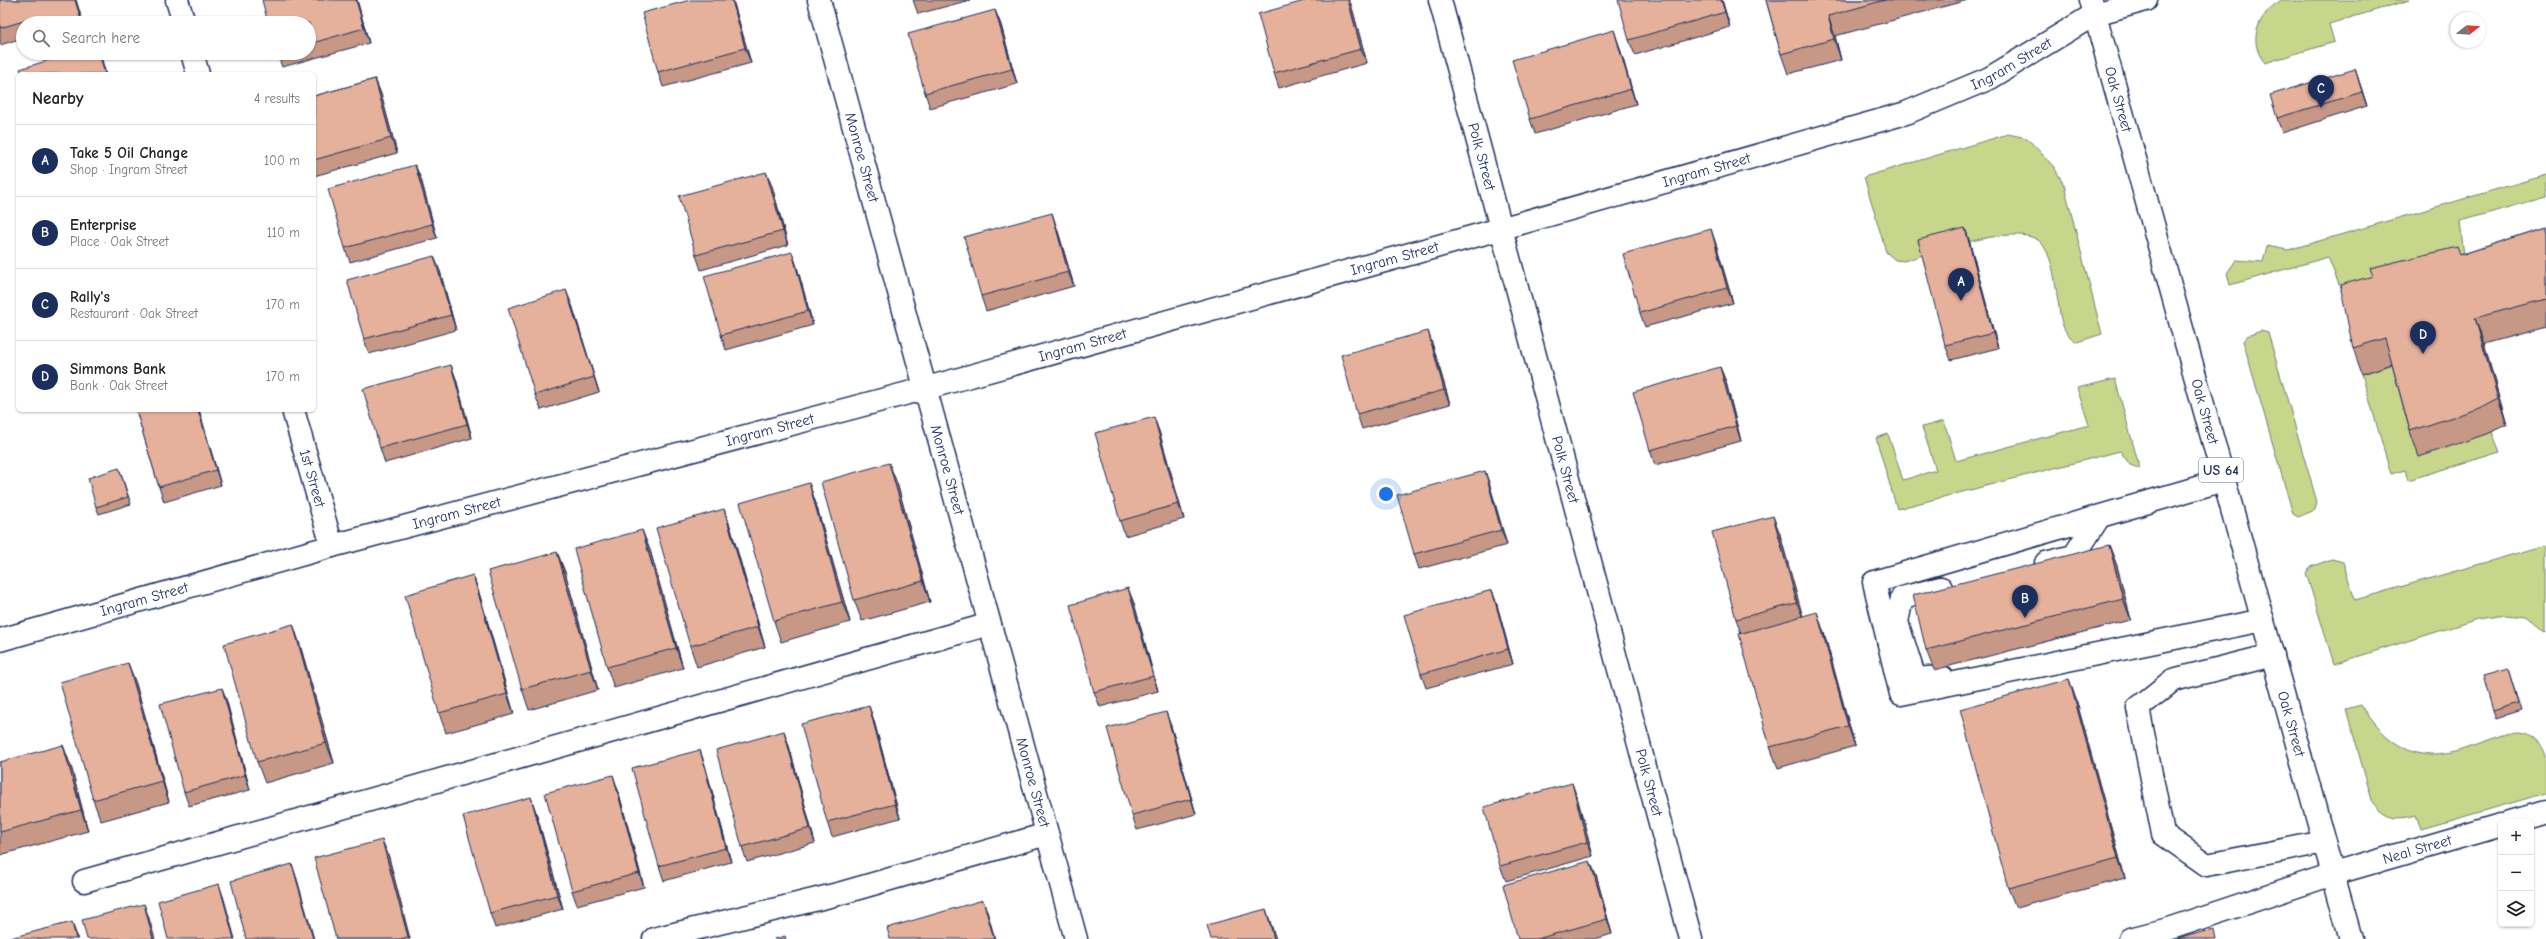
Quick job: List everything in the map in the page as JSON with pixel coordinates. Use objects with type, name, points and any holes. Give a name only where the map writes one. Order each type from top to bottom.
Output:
[{"type":"main road","points":[[177,0],[182,16]]},
{"type":"main road","name":"Monroe Street","points":[[819,0],[927,388],[1076,939]]},
{"type":"main road","name":"Polk Street","points":[[1440,0],[1690,939]]},
{"type":"main road","name":"Ingram Street","points":[[0,640],[332,546],[927,388],[1500,229],[1906,113],[1990,78],[2093,7],[2146,0]]},
{"type":"main road","name":"Oak Street","points":[[2093,7],[2351,939]]},
{"type":"main road","points":[[194,60],[197,72]]},
{"type":"main road","name":"1st Street","points":[[294,412],[332,546]]},
{"type":"main road","points":[[2224,480],[1874,582],[1901,694],[2263,620]]},
{"type":"main road","points":[[2029,567],[2074,556],[2099,517]]},
{"type":"main road","points":[[1962,583],[1902,598],[1897,622],[1916,679],[1931,680],[2089,642],[2125,648]]},
{"type":"main road","points":[[84,881],[990,624]]},
{"type":"main road","points":[[2273,655],[2173,680],[2138,708],[2163,834],[2207,865],[2324,842]]},
{"type":"main road","points":[[2522,819],[2546,812]]},
{"type":"main road","name":"Neal Street","points":[[2130,939],[2165,930],[2333,874],[2498,826]]},
{"type":"main road","points":[[654,939],[838,894],[1047,834]]},
{"type":"green space","points":[[2282,0],[2410,0],[2329,24],[2334,42],[2265,63],[2256,46],[2258,28],[2267,12]]},
{"type":"green space","points":[[2008,134],[2027,138],[2054,167],[2064,185],[2102,334],[2077,342],[2072,339],[2066,331],[2061,318],[2050,259],[2043,245],[2033,238],[2017,235],[1998,236],[1955,245],[1904,261],[1895,260],[1886,252],[1864,177]]},
{"type":"green space","points":[[2546,175],[2546,197],[2460,221],[2466,273],[2349,310],[2328,257],[2230,285],[2227,273],[2236,260],[2263,262],[2267,246],[2288,250]]},
{"type":"green space","points":[[2261,331],[2268,333],[2317,502],[2315,510],[2298,517],[2293,514],[2243,341],[2247,336]]},
{"type":"green space","points":[[2394,364],[2492,432],[2500,452],[2408,480],[2405,470],[2391,474],[2362,374]]},
{"type":"green space","points":[[2115,379],[2140,469],[2130,465],[2120,451],[1897,509],[1876,438],[1888,434],[1903,480],[1936,470],[1922,427],[1944,421],[1956,461],[2089,425],[2077,388]]},
{"type":"green space","points":[[2546,545],[2546,631],[2524,617],[2505,615],[2478,619],[2334,664],[2306,573],[2310,567],[2332,559],[2343,562],[2355,600]]},
{"type":"green space","points":[[2361,705],[2374,723],[2390,739],[2419,754],[2447,754],[2513,732],[2518,731],[2529,734],[2537,740],[2545,754],[2546,793],[2421,829],[2416,815],[2396,818],[2386,814],[2376,806],[2372,800],[2346,709]]},
{"type":"building","points":[[0,0],[75,0],[80,16],[16,16],[16,23],[0,28]]},
{"type":"building","points":[[262,0],[356,0],[364,28],[316,42],[316,16],[266,16]]},
{"type":"building","points":[[690,0],[732,0],[745,48],[658,72],[642,13]]},
{"type":"building","points":[[1308,0],[1348,0],[1361,49],[1274,73],[1258,14]]},
{"type":"building","points":[[1618,0],[1721,0],[1725,12],[1629,40]]},
{"type":"building","points":[[1766,0],[1885,0],[1828,16],[1834,39],[1781,54]]},
{"type":"building","points":[[995,10],[1012,69],[925,93],[908,34]]},
{"type":"building","points":[[1614,30],[1631,89],[1530,119],[1512,60]]},
{"type":"building","points":[[49,60],[101,60],[104,72],[21,72],[20,69]]},
{"type":"building","points":[[2355,69],[2362,92],[2277,118],[2270,95]]},
{"type":"building","points":[[375,79],[391,138],[316,159],[316,95]]},
{"type":"building","points":[[415,165],[432,224],[345,248],[328,189]]},
{"type":"building","points":[[766,172],[783,231],[696,255],[679,196]]},
{"type":"building","points":[[1052,213],[1068,272],[981,296],[964,237]]},
{"type":"building","points":[[2546,227],[2546,299],[2475,318],[2498,399],[2483,407],[2410,431],[2385,338],[2353,348],[2340,285],[2373,276],[2370,268],[2457,247],[2460,255]]},
{"type":"building","points":[[1965,228],[1993,333],[1945,345],[1918,240]]},
{"type":"building","points":[[1711,229],[1727,288],[1640,313],[1623,254]]},
{"type":"building","points":[[792,252],[808,311],[721,335],[704,276]]},
{"type":"building","points":[[434,256],[451,315],[364,339],[347,280]]},
{"type":"building","points":[[566,290],[594,377],[535,395],[508,308]]},
{"type":"building","points":[[1428,331],[1444,390],[1357,414],[1341,355]]},
{"type":"building","points":[[451,365],[467,424],[380,448],[363,389]]},
{"type":"building","points":[[1720,367],[1736,426],[1650,450],[1633,392]]},
{"type":"building","points":[[137,412],[199,412],[216,470],[159,487]]},
{"type":"building","points":[[1154,417],[1178,504],[1120,521],[1095,433]]},
{"type":"building","points":[[889,463],[923,581],[854,600],[821,482]]},
{"type":"building","points":[[119,468],[128,497],[96,507],[88,478]]},
{"type":"building","points":[[1485,471],[1501,530],[1414,554],[1397,495]]},
{"type":"building","points":[[809,483],[842,602],[774,621],[740,503]]},
{"type":"building","points":[[724,509],[758,627],[690,646],[656,528]]},
{"type":"building","points":[[1773,516],[1797,603],[1736,619],[1712,532]]},
{"type":"building","points":[[642,530],[676,648],[607,667],[574,549]]},
{"type":"building","points":[[2109,545],[2123,599],[1926,650],[1913,595]]},
{"type":"building","points":[[557,552],[591,670],[522,689],[488,571]]},
{"type":"building","points":[[473,575],[507,694],[439,713],[405,595]]},
{"type":"building","points":[[1128,588],[1153,676],[1094,692],[1070,605]]},
{"type":"building","points":[[1492,590],[1508,649],[1421,674],[1404,615]]},
{"type":"building","points":[[1817,612],[1848,726],[1770,747],[1739,634]]},
{"type":"building","points":[[293,624],[326,743],[257,762],[224,644]]},
{"type":"building","points":[[128,663],[162,781],[93,800],[60,682]]},
{"type":"building","points":[[2508,669],[2518,703],[2493,711],[2483,676]]},
{"type":"building","points":[[2069,679],[2118,858],[2008,888],[1960,709]]},
{"type":"building","points":[[222,688],[245,775],[184,792],[160,704]]},
{"type":"building","points":[[869,706],[895,804],[827,822],[801,724]]},
{"type":"building","points":[[1166,712],[1191,799],[1132,815],[1107,728]]},
{"type":"building","points":[[784,731],[810,828],[742,847],[716,750]]},
{"type":"building","points":[[63,745],[81,810],[0,832],[0,762]]},
{"type":"building","points":[[700,750],[726,848],[659,866],[632,768]]},
{"type":"building","points":[[613,775],[639,873],[572,891],[545,793]]},
{"type":"building","points":[[1572,783],[1587,842],[1500,866],[1484,807]]},
{"type":"building","points":[[531,797],[557,895],[490,913],[463,816]]},
{"type":"building","points":[[382,840],[408,937],[400,939],[336,939],[314,858]]},
{"type":"building","points":[[1590,861],[1607,919],[1537,939],[1518,939],[1503,885]]},
{"type":"building","points":[[292,864],[313,939],[246,939],[231,881]]},
{"type":"building","points":[[219,884],[234,939],[168,939],[158,901]]},
{"type":"building","points":[[983,900],[994,939],[890,939],[887,928]]},
{"type":"building","points":[[144,904],[153,939],[87,939],[82,920]]},
{"type":"building","points":[[1266,909],[1274,939],[1211,939],[1207,925]]},
{"type":"building","points":[[72,922],[76,939],[10,939],[10,938]]},
{"type":"building","points":[[2214,929],[2216,939],[2177,939]]},
{"type":"building","points":[[785,936],[786,939],[775,939]]},
{"type":"place","name":"Rally's","points":[[2321,108]]},
{"type":"place","name":"Take 5 Oil Change","points":[[1961,301]]},
{"type":"place","name":"Simmons Bank","points":[[2423,354]]},
{"type":"place","name":"Enterprise","points":[[2025,618]]}]
